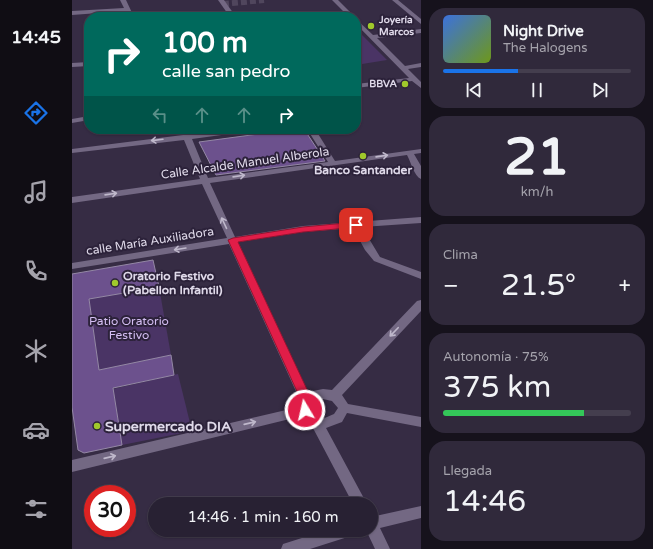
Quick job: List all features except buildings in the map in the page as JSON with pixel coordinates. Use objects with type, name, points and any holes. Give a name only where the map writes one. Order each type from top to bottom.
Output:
[{"type":"street","points":[[123,0],[128,12]]},
{"type":"street","points":[[221,0],[229,12]]},
{"type":"street","points":[[335,0],[347,12]]},
{"type":"street","points":[[396,0],[421,22]]},
{"type":"street","points":[[86,12],[127,9]]},
{"type":"street","points":[[72,13],[84,12]]},
{"type":"street","points":[[361,26],[421,86]]},
{"type":"street","points":[[361,34],[421,32]]},
{"type":"street","points":[[72,65],[84,64]]},
{"type":"street","points":[[402,68],[421,65]]},
{"type":"street","points":[[361,85],[414,79]]},
{"type":"street","points":[[72,120],[84,119]]},
{"type":"street","points":[[72,151],[180,134]]},
{"type":"street","points":[[186,134],[205,181],[233,240],[305,404],[356,497]]},
{"type":"street","points":[[314,134],[333,163]]},
{"type":"street","name":"Calle Alcalde Manuel Alberola","points":[[72,200],[421,151]]},
{"type":"street","points":[[410,153],[421,176]]},
{"type":"street","name":"calle María Auxiliadora","points":[[72,266],[303,229],[421,220]]},
{"type":"street","points":[[356,225],[370,250],[378,259],[421,276]]},
{"type":"street","points":[[334,396],[421,304]]},
{"type":"street","points":[[72,466],[305,404],[325,393],[334,396],[341,401],[344,408]]},
{"type":"street","points":[[318,426],[338,418],[344,408]]},
{"type":"street","points":[[344,408],[421,422]]},
{"type":"street","points":[[378,522],[421,512]]},
{"type":"street","points":[[288,549],[327,537]]},
{"type":"street","points":[[377,537],[383,549]]},
{"type":"green space","points":[[362,35],[387,60],[361,64]]},
{"type":"green space","name":"Patio Oratorio Festivo","points":[[159,287],[171,355],[99,370],[89,299]]},
{"type":"green space","points":[[178,374],[192,431],[122,445],[113,389]]},
{"type":"tunnel","points":[[223,4],[264,0]]},
{"type":"place","name":"Joyería Marcos","points":[[371,26]]},
{"type":"place","name":"BBVA","points":[[405,84]]},
{"type":"place","name":"Banco Santander","points":[[363,156]]},
{"type":"place","name":"Oratorio Festivo (Pabellon Infantil)","points":[[115,283]]},
{"type":"place","name":"Supermercado DIA","points":[[97,426]]},
{"type":"route","points":[[305,410],[306,398],[233,240],[303,229],[356,225]]}]
